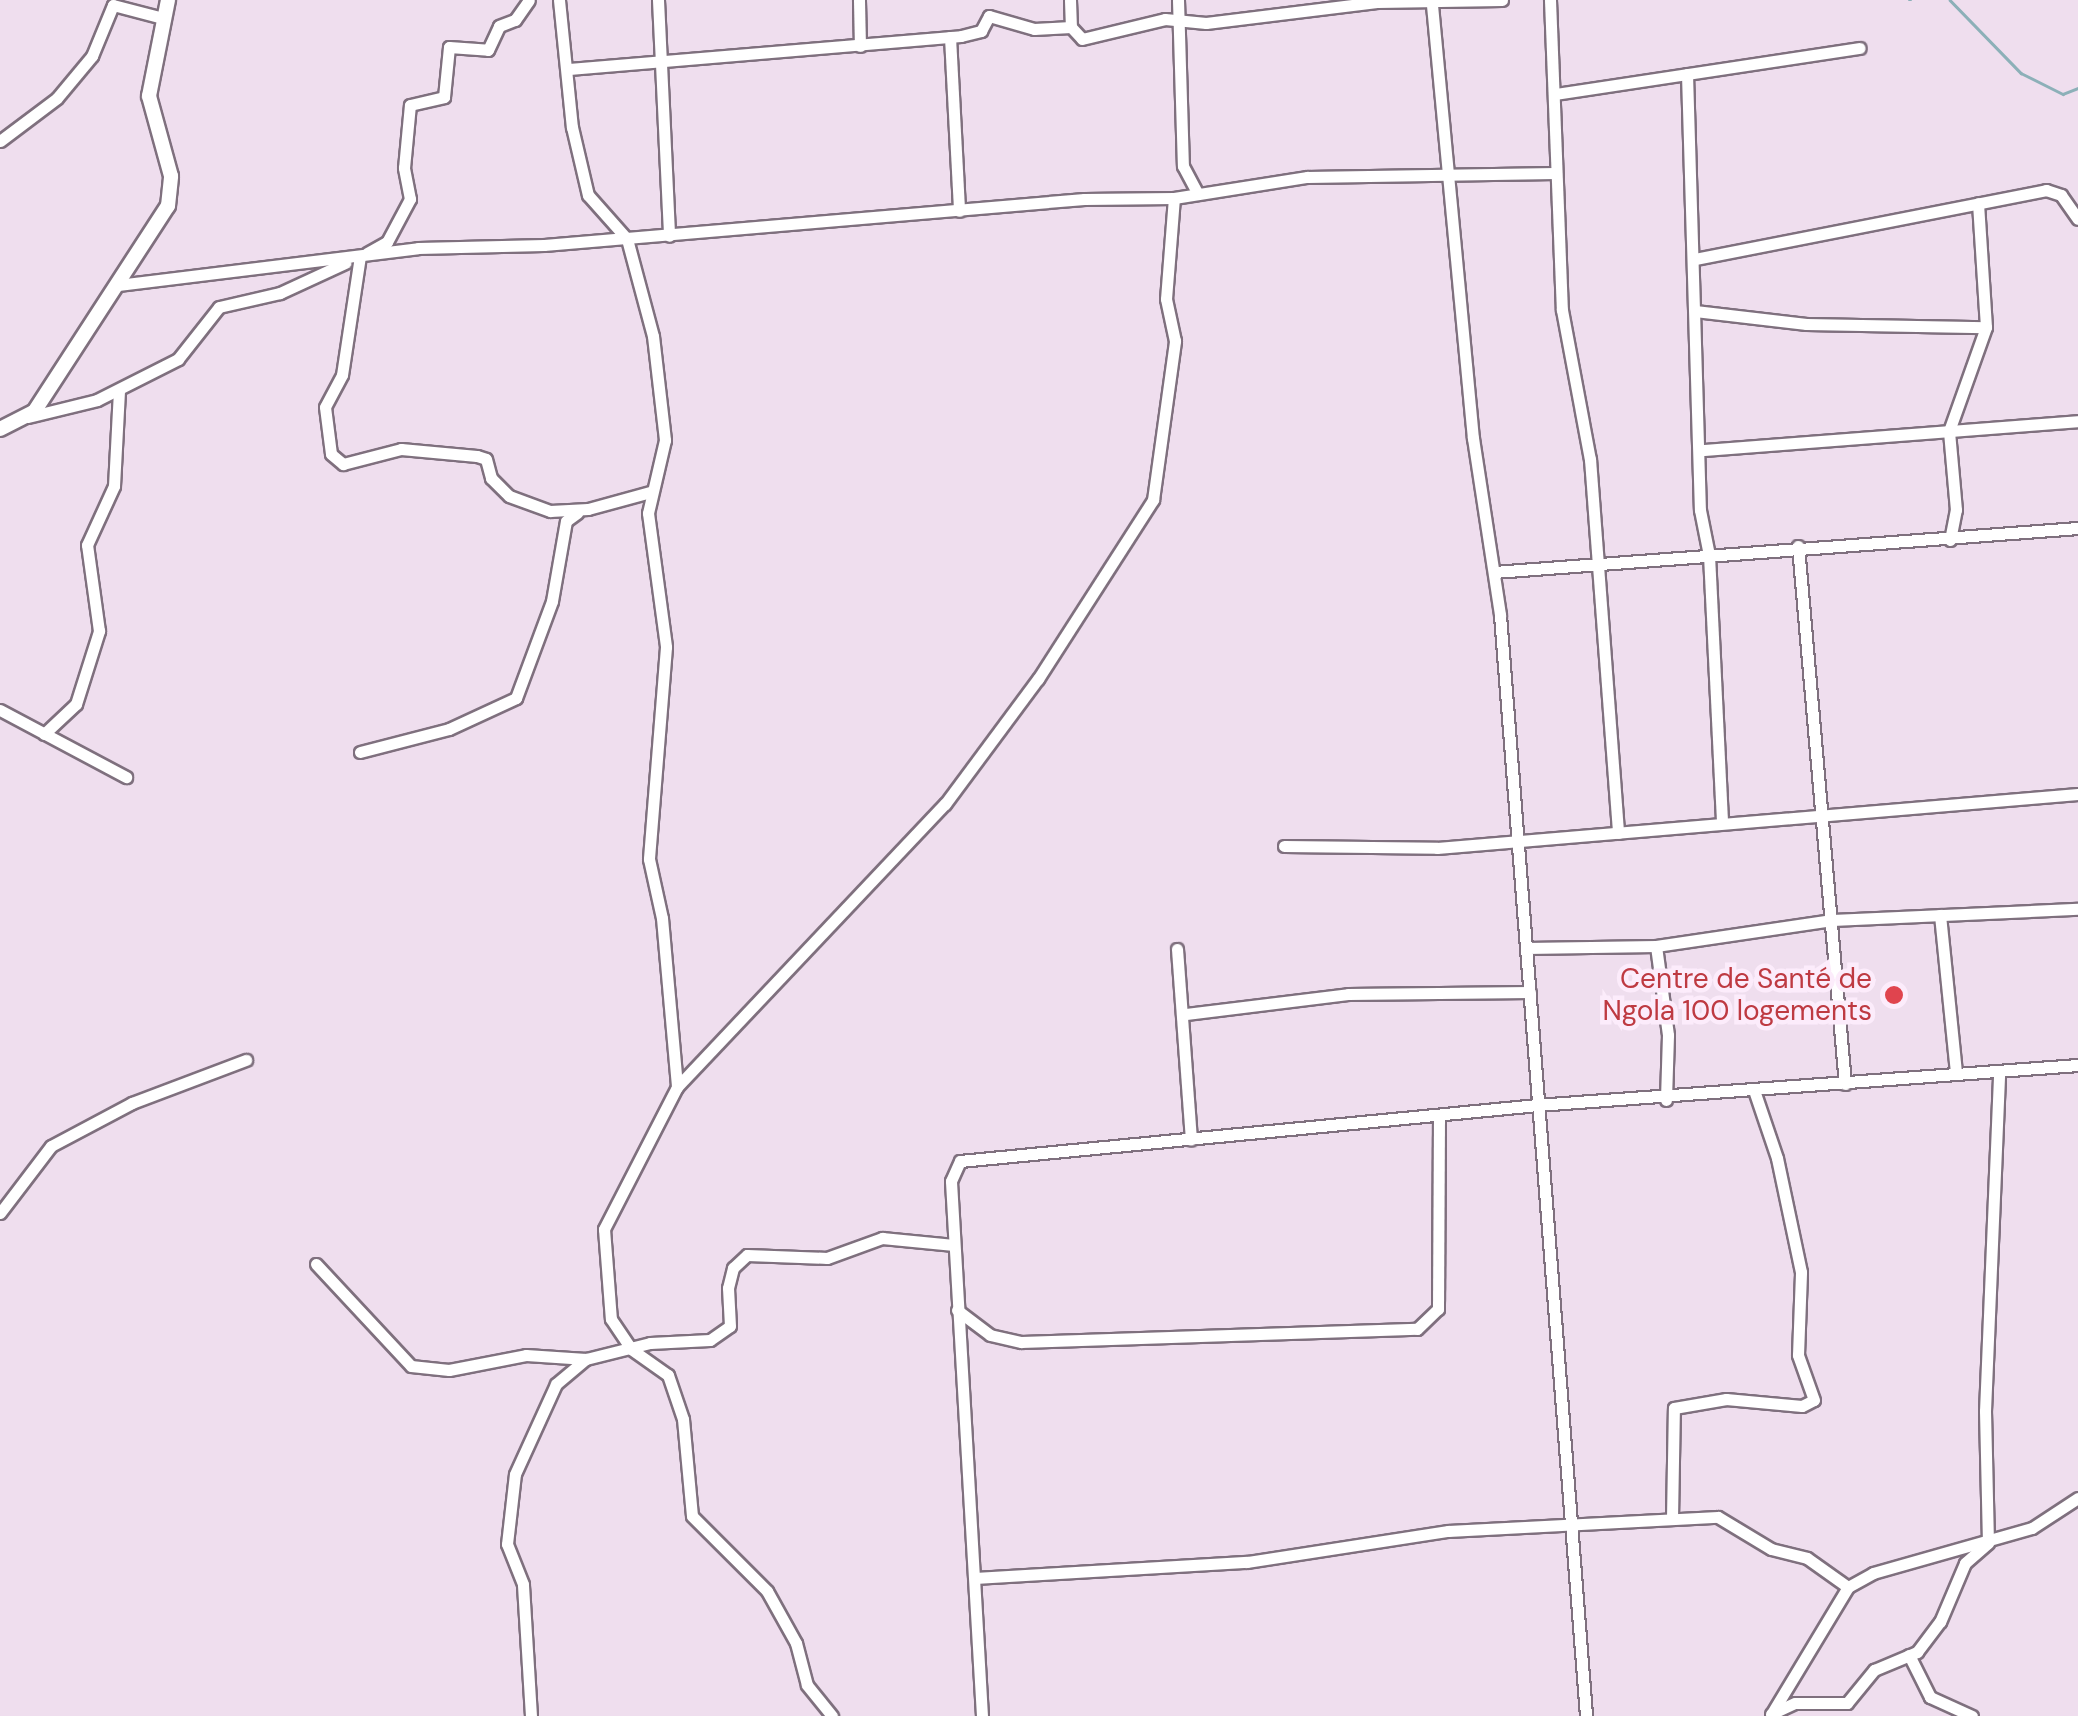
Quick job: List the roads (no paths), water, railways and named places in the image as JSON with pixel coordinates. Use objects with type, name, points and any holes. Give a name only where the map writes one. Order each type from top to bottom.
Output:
[{"type":"street","points":[[28,417],[156,229],[172,190],[149,96],[168,0]]},
{"type":"street","points":[[0,429],[119,390],[192,348],[206,316],[218,307],[280,293],[387,242],[410,200],[404,168],[410,105],[444,97],[449,47],[488,50],[499,26],[515,20],[529,0]]},
{"type":"street","points":[[559,0],[572,127],[588,195],[627,239],[653,336],[664,412],[665,440],[650,492],[650,554],[666,647],[649,863],[662,918],[678,1088]]},
{"type":"street","points":[[658,0],[664,64],[669,236]]},
{"type":"street","points":[[859,0],[860,46]]},
{"type":"street","points":[[1070,0],[1071,27],[1082,40],[1178,18],[1206,23],[1377,2],[1432,5],[1502,0]]},
{"type":"street","points":[[1178,0],[1183,166],[1197,192]]},
{"type":"street","points":[[1550,0],[1562,310],[1590,459],[1618,833]]},
{"type":"street","points":[[1432,5],[1473,438],[1494,572],[1586,1716]]},
{"type":"street","points":[[0,141],[56,98],[92,56],[112,6],[163,18]]},
{"type":"street","points":[[569,69],[950,37],[982,32],[989,16],[1034,29],[1071,27]]},
{"type":"street","points":[[950,37],[959,211]]},
{"type":"street","points":[[1555,94],[1860,48]]},
{"type":"street","points":[[1687,74],[1703,450],[1700,510],[1709,555],[1722,822]]},
{"type":"street","points":[[118,285],[360,256],[1174,198],[1197,192],[1386,171],[1448,180],[1555,173]]},
{"type":"street","points":[[1695,259],[2046,190],[2061,196],[2078,219]]},
{"type":"street","points":[[832,1716],[806,1685],[796,1644],[767,1591],[692,1516],[682,1419],[668,1375],[630,1350],[611,1318],[604,1229],[678,1088],[945,804],[1038,678],[1153,500],[1175,341],[1166,299],[1174,198]]},
{"type":"street","points":[[1950,540],[1956,510],[1950,431],[1986,328],[1978,203]]},
{"type":"street","points":[[360,256],[342,374],[325,407],[331,454],[356,465],[401,449],[486,458],[491,478],[524,505],[580,511]]},
{"type":"street","points":[[1695,311],[1806,324],[1842,320],[1901,328],[1986,328]]},
{"type":"street","points":[[44,734],[76,704],[99,630],[87,544],[114,486],[119,390]]},
{"type":"street","points":[[1703,450],[2078,421]]},
{"type":"street","points":[[360,752],[450,729],[516,698],[552,601],[566,520],[580,511],[650,492]]},
{"type":"street","points":[[1494,572],[1600,568],[1798,546],[1950,540],[2078,528]]},
{"type":"street","points":[[1798,546],[1845,1084]]},
{"type":"street","points":[[0,710],[126,777]]},
{"type":"street","points":[[1284,846],[1362,851],[1618,833],[1822,811],[2078,794]]},
{"type":"street","points":[[1526,948],[1656,946],[1832,920],[2078,908]]},
{"type":"street","points":[[1940,915],[1956,1072]]},
{"type":"street","points":[[1656,946],[1668,1035],[1666,1100]]},
{"type":"street","points":[[1177,948],[1186,1014],[1190,1139]]},
{"type":"street","points":[[1186,1014],[1348,994],[1530,992]]},
{"type":"street","points":[[0,1213],[51,1146],[132,1103],[246,1060]]},
{"type":"street","points":[[982,1716],[951,1181],[953,1168],[970,1156],[1190,1139],[1537,1104],[1666,1100],[1956,1072],[1999,1074],[2078,1066]]},
{"type":"street","points":[[1771,1715],[1795,1703],[1847,1703],[1874,1670],[1909,1655],[1940,1622],[1965,1564],[1988,1542],[1984,1412],[1999,1074]]},
{"type":"street","points":[[1672,1518],[1674,1408],[1726,1399],[1812,1406],[1814,1400],[1798,1355],[1802,1272],[1777,1158],[1755,1093]]},
{"type":"street","points":[[957,1310],[990,1335],[1022,1342],[1416,1329],[1438,1309],[1439,1116]]},
{"type":"street","points":[[316,1264],[411,1366],[478,1368],[526,1354],[586,1359],[725,1334],[733,1268],[747,1255],[828,1258],[882,1238],[954,1245]]},
{"type":"street","points":[[531,1716],[522,1584],[507,1544],[515,1474],[556,1384],[586,1359]]},
{"type":"street","points":[[1771,1715],[1848,1587],[1873,1573],[2042,1524],[2078,1498]]},
{"type":"street","points":[[976,1578],[1247,1562],[1448,1531],[1672,1518],[1737,1523],[1771,1549],[1807,1558],[1848,1587]]},
{"type":"street","points":[[1909,1655],[1930,1697],[1972,1716]]},
{"type":"waterway","points":[[1950,0],[2021,73],[2063,94],[2078,88]]},
{"type":"place","name":"Centre de Santé de Ngola 100 logements","points":[[1894,995]]}]
